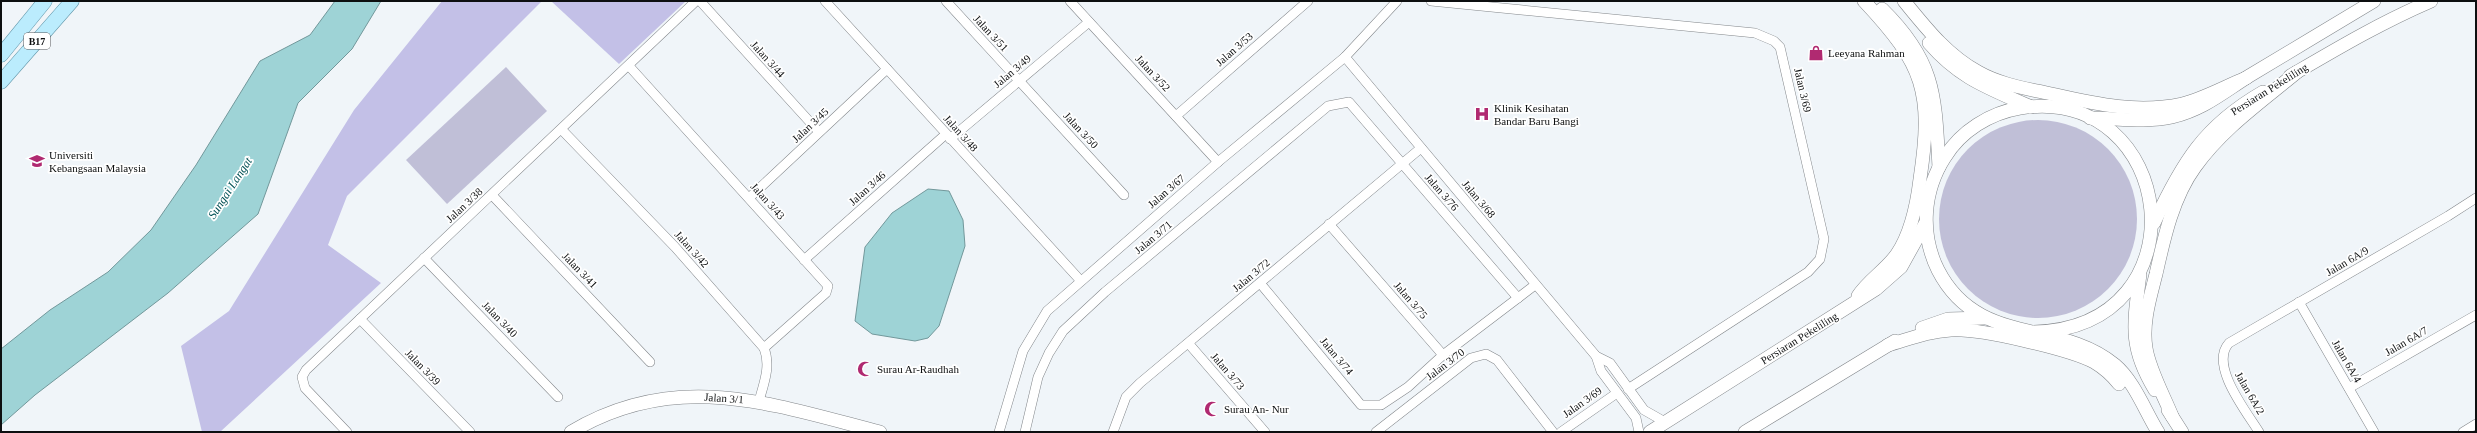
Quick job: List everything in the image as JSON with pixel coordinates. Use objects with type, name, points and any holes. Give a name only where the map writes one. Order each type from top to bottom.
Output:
[{"type":"main road","name":"B17","points":[[1,55],[45,1]]},
{"type":"main road","name":"B17","points":[[1,82],[72,1]]},
{"type":"main road","points":[[1853,304],[1864,287],[1883,271],[1897,254],[1906,238],[1918,195],[1926,138],[1926,114],[1921,83],[1909,56],[1886,24],[1864,1]]},
{"type":"main road","points":[[1874,1],[1900,27],[1924,62],[1934,94],[1939,167]]},
{"type":"main road","points":[[1895,1],[1941,56],[1957,71],[1974,82],[2031,107]]},
{"type":"main road","points":[[1904,1],[1935,38],[1952,54],[1978,72],[2007,85],[2105,106],[2138,109],[2183,104],[2246,78]]},
{"type":"main road","name":"Persiaran Pekeliling","points":[[2089,118],[2170,117],[2211,102],[2246,78],[2374,1]]},
{"type":"main road","name":"Persiaran Pekeliling","points":[[2152,227],[2171,186],[2196,146],[2227,115],[2355,36],[2431,1]]},
{"type":"main road","points":[[2172,416],[2146,350],[2145,334],[2145,320],[2164,238],[2180,194],[2194,168],[2235,122],[2297,72]]},
{"type":"main road","points":[[2034,332],[2071,328],[2104,312],[2131,286],[2140,271],[2149,250],[2152,227],[2150,198],[2138,163],[2114,134],[2089,118],[2061,108],[2031,107],[2012,110],[1977,125],[1949,151],[1939,167],[1928,197],[1926,222],[1932,255],[1947,285],[1970,309],[1985,318],[2009,328],[2034,332],[2086,348],[2117,367],[2158,432]]},
{"type":"main road","name":"Persiaran Pekeliling","points":[[1650,432],[1881,285],[1901,267],[1926,222]]},
{"type":"main road","points":[[2140,271],[2134,322],[2136,349],[2145,373],[2182,432]]},
{"type":"main road","points":[[1745,432],[1914,330],[1948,319],[1985,318]]},
{"type":"main road","points":[[1888,345],[1930,332],[1952,330],[1974,331],[2073,353],[2094,362],[2111,374],[2158,432]]},
{"type":"main road","name":"Jalan 3/1","points":[[570,432],[595,419],[654,401],[714,396],[759,401],[875,431]]},
{"type":"street","name":"Jalan 3/38","points":[[347,432],[305,388],[302,377],[306,370],[562,130],[696,1]]},
{"type":"street","name":"Jalan 3/44","points":[[700,1],[819,132]]},
{"type":"street","name":"Jalan 3/48","points":[[825,1],[1080,280]]},
{"type":"street","name":"Jalan 3/51","points":[[946,1],[1019,81]]},
{"type":"street","name":"Jalan 3/52","points":[[1070,1],[1218,162]]},
{"type":"street","name":"Jalan 3/53","points":[[1176,116],[1308,1]]},
{"type":"street","name":"Jalan 3/67","points":[[999,432],[1023,351],[1047,311],[1080,280],[1218,162],[1345,57],[1397,1]]},
{"type":"street","name":"Jalan 3/69","points":[[1431,1],[1755,33],[1774,41],[1780,48],[1824,238],[1820,259],[1808,272],[1628,389]]},
{"type":"street","name":"Jalan 3/49","points":[[948,136],[1019,81],[1089,22]]},
{"type":"street","name":"Jalan 3/68","points":[[1345,57],[1596,356],[1601,371],[1636,418],[1639,432]]},
{"type":"street","name":"Jalan 3/43","points":[[629,66],[828,286],[826,293],[764,348]]},
{"type":"street","name":"Jalan 3/45","points":[[749,198],[887,69]]},
{"type":"street","name":"Jalan 3/50","points":[[1019,81],[1124,195]]},
{"type":"street","name":"Jalan 3/76","points":[[1349,102],[1518,298]]},
{"type":"street","name":"Jalan 3/71","points":[[1025,432],[1038,377],[1049,353],[1063,331],[1105,292],[1328,106],[1349,102]]},
{"type":"street","name":"Jalan 3/42","points":[[562,130],[675,247],[764,348],[768,358],[768,367],[759,401]]},
{"type":"street","name":"Jalan 3/46","points":[[804,260],[948,136]]},
{"type":"street","name":"Jalan 3/72","points":[[1113,432],[1126,397],[1140,383],[1189,344],[1401,163],[1421,148]]},
{"type":"street","name":"Jalan 3/41","points":[[492,195],[650,362]]},
{"type":"street","name":"Jalan 6A/9","points":[[2229,343],[2448,216],[2476,198]]},
{"type":"street","name":"Jalan 3/75","points":[[1330,224],[1443,356]]},
{"type":"street","name":"Jalan 3/40","points":[[424,258],[558,397]]},
{"type":"street","name":"Jalan 3/74","points":[[1260,283],[1361,405],[1381,405],[1408,387],[1443,356]]},
{"type":"street","points":[[1443,356],[1535,285]]},
{"type":"street","name":"Jalan 6A/4","points":[[2299,302],[2374,432]]},
{"type":"street","name":"Jalan 6A/7","points":[[2349,388],[2476,315]]},
{"type":"street","name":"Jalan 3/39","points":[[360,319],[470,432]]},
{"type":"street","name":"Jalan 6A/2","points":[[2229,343],[2223,349],[2222,354],[2224,372],[2259,432]]},
{"type":"street","name":"Jalan 3/73","points":[[1189,344],[1265,432]]},
{"type":"street","name":"Jalan 3/70","points":[[1376,432],[1472,358],[1486,354],[1497,360],[1553,432]]},
{"type":"street","name":"Jalan 3/68","points":[[1596,356],[1610,362],[1644,410],[1665,422]]},
{"type":"street","name":"Jalan 3/69","points":[[1560,432],[1617,392]]},
{"type":"street","points":[[2463,432],[2476,424]]},
{"type":"shaded area","points":[[442,1],[542,1],[347,196],[328,245],[381,283],[220,432],[202,432],[181,346],[229,311],[354,110]]},
{"type":"shaded area","points":[[551,1],[686,1],[619,64]]},
{"type":"shaded area","points":[[506,67],[547,111],[447,204],[406,160]]},
{"type":"shaded area","points":[[2028,120],[2048,120],[2067,124],[2085,131],[2101,142],[2115,156],[2126,172],[2130,181],[2137,209],[2137,229],[2133,248],[2126,266],[2115,282],[2101,296],[2085,307],[2067,314],[2048,318],[2028,318],[2009,314],[1991,307],[1975,296],[1961,282],[1950,266],[1943,248],[1939,229],[1939,209],[1943,190],[1950,172],[1961,156],[1975,142],[1991,131],[2009,124]]},
{"type":"water","name":"Sungai Langat","points":[[335,1],[381,1],[352,49],[298,103],[258,214],[168,293],[35,395],[1,425],[1,349],[50,310],[108,272],[151,230],[196,165],[260,61],[310,35]]},
{"type":"water","points":[[928,189],[949,191],[963,220],[965,246],[939,326],[928,338],[915,341],[872,334],[855,321],[865,247],[892,213]]},
{"type":"place","name":"Leeyana Rahman","points":[[1816,53]]},
{"type":"place","name":"Klinik Kesihatan Bandar Baru Bangi","points":[[1482,114]]},
{"type":"place","name":"Universiti Kebangsaan Malaysia","points":[[37,161]]},
{"type":"place","name":"Surau Ar-Raudhah","points":[[865,369]]},
{"type":"place","name":"Surau An- Nur","points":[[1212,409]]}]
